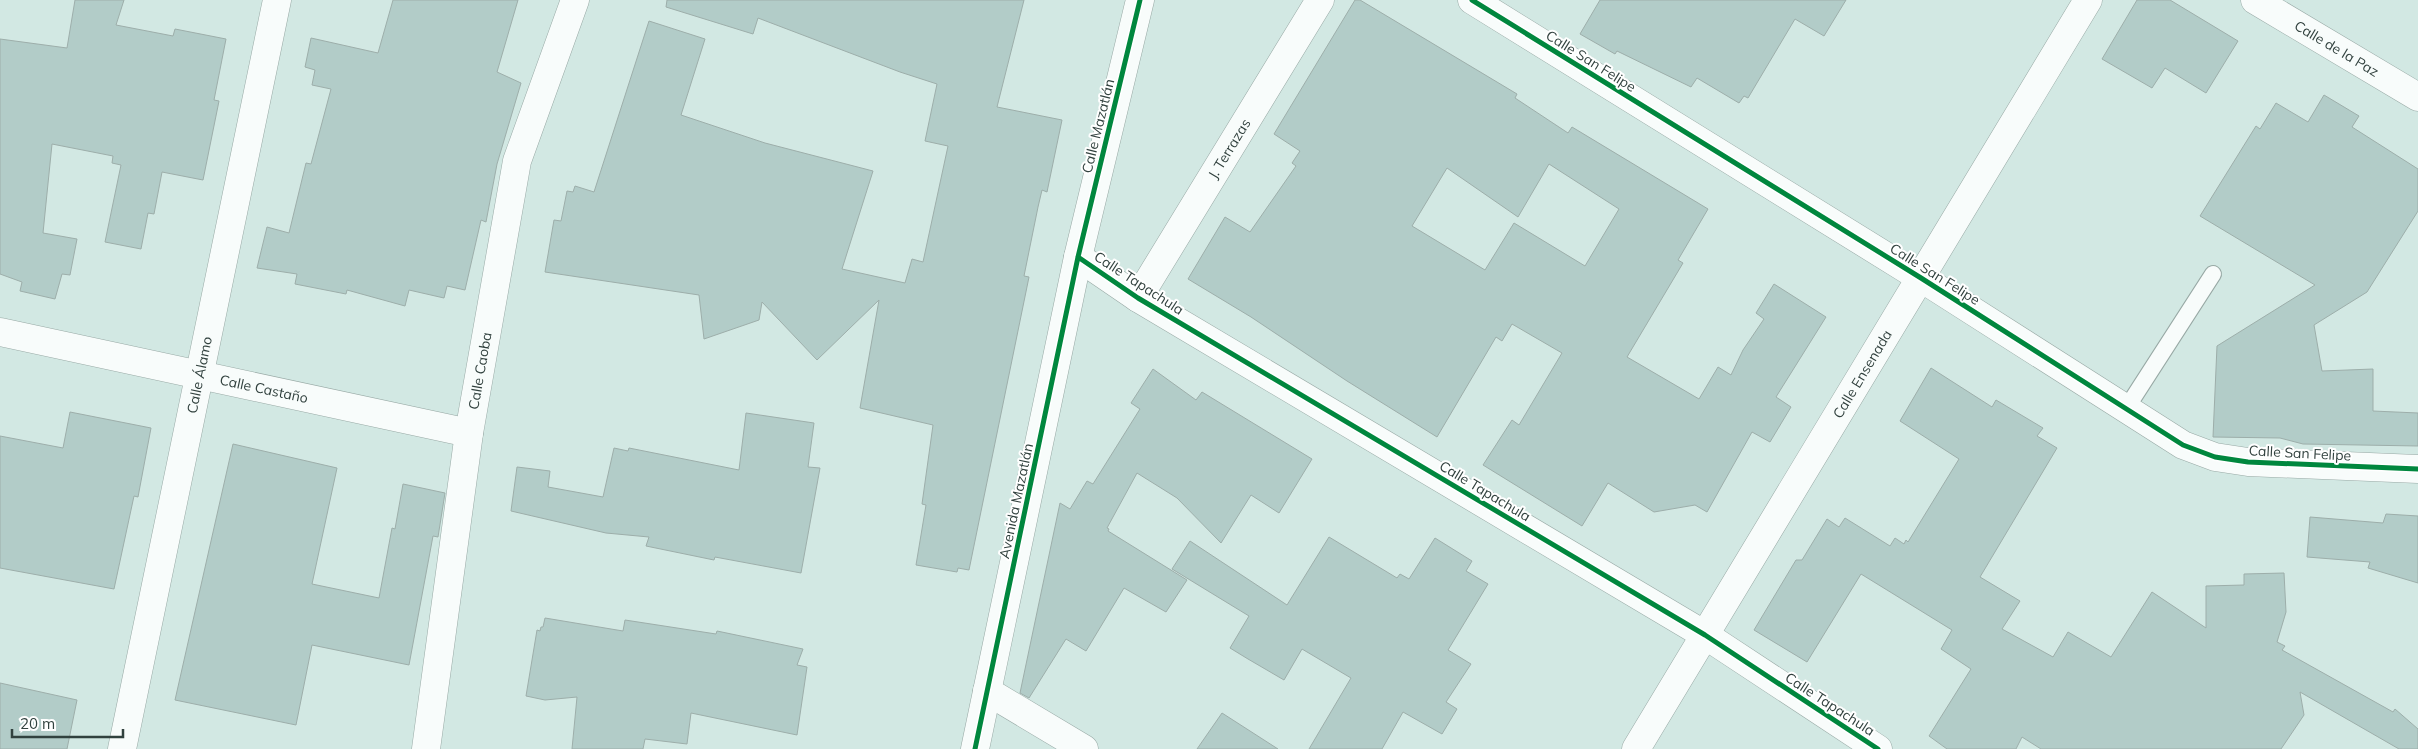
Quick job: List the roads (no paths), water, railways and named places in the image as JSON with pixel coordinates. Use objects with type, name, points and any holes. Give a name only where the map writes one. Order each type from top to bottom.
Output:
[{"type":"street","name":"Calle Álamo","points":[[122,749],[277,0]]},
{"type":"street","name":"Calle Caoba","points":[[426,749],[469,433],[517,161],[575,0]]},
{"type":"street","name":"Calle Mazatlán","points":[[1078,257],[1140,0]]},
{"type":"street","name":"J. Terrazas","points":[[1138,298],[1320,0]]},
{"type":"street","name":"Calle San Felipe","points":[[1472,0],[1921,278],[2183,445],[2215,457],[2248,462],[2418,469]]},
{"type":"street","name":"Calle Ensenada","points":[[1636,749],[2088,0]]},
{"type":"street","name":"Calle de la Paz","points":[[2255,0],[2418,97]]},
{"type":"street","name":"Calle Tapachula","points":[[1078,257],[1138,298],[1704,635],[1878,749]]},
{"type":"street","name":"Avenida Mazatlán","points":[[975,749],[1078,257]]},
{"type":"street","name":"Calle Castaño","points":[[0,332],[469,433]]},
{"type":"street","points":[[987,691],[1084,749]]},
{"type":"lane","points":[[2126,409],[2213,274]]}]
